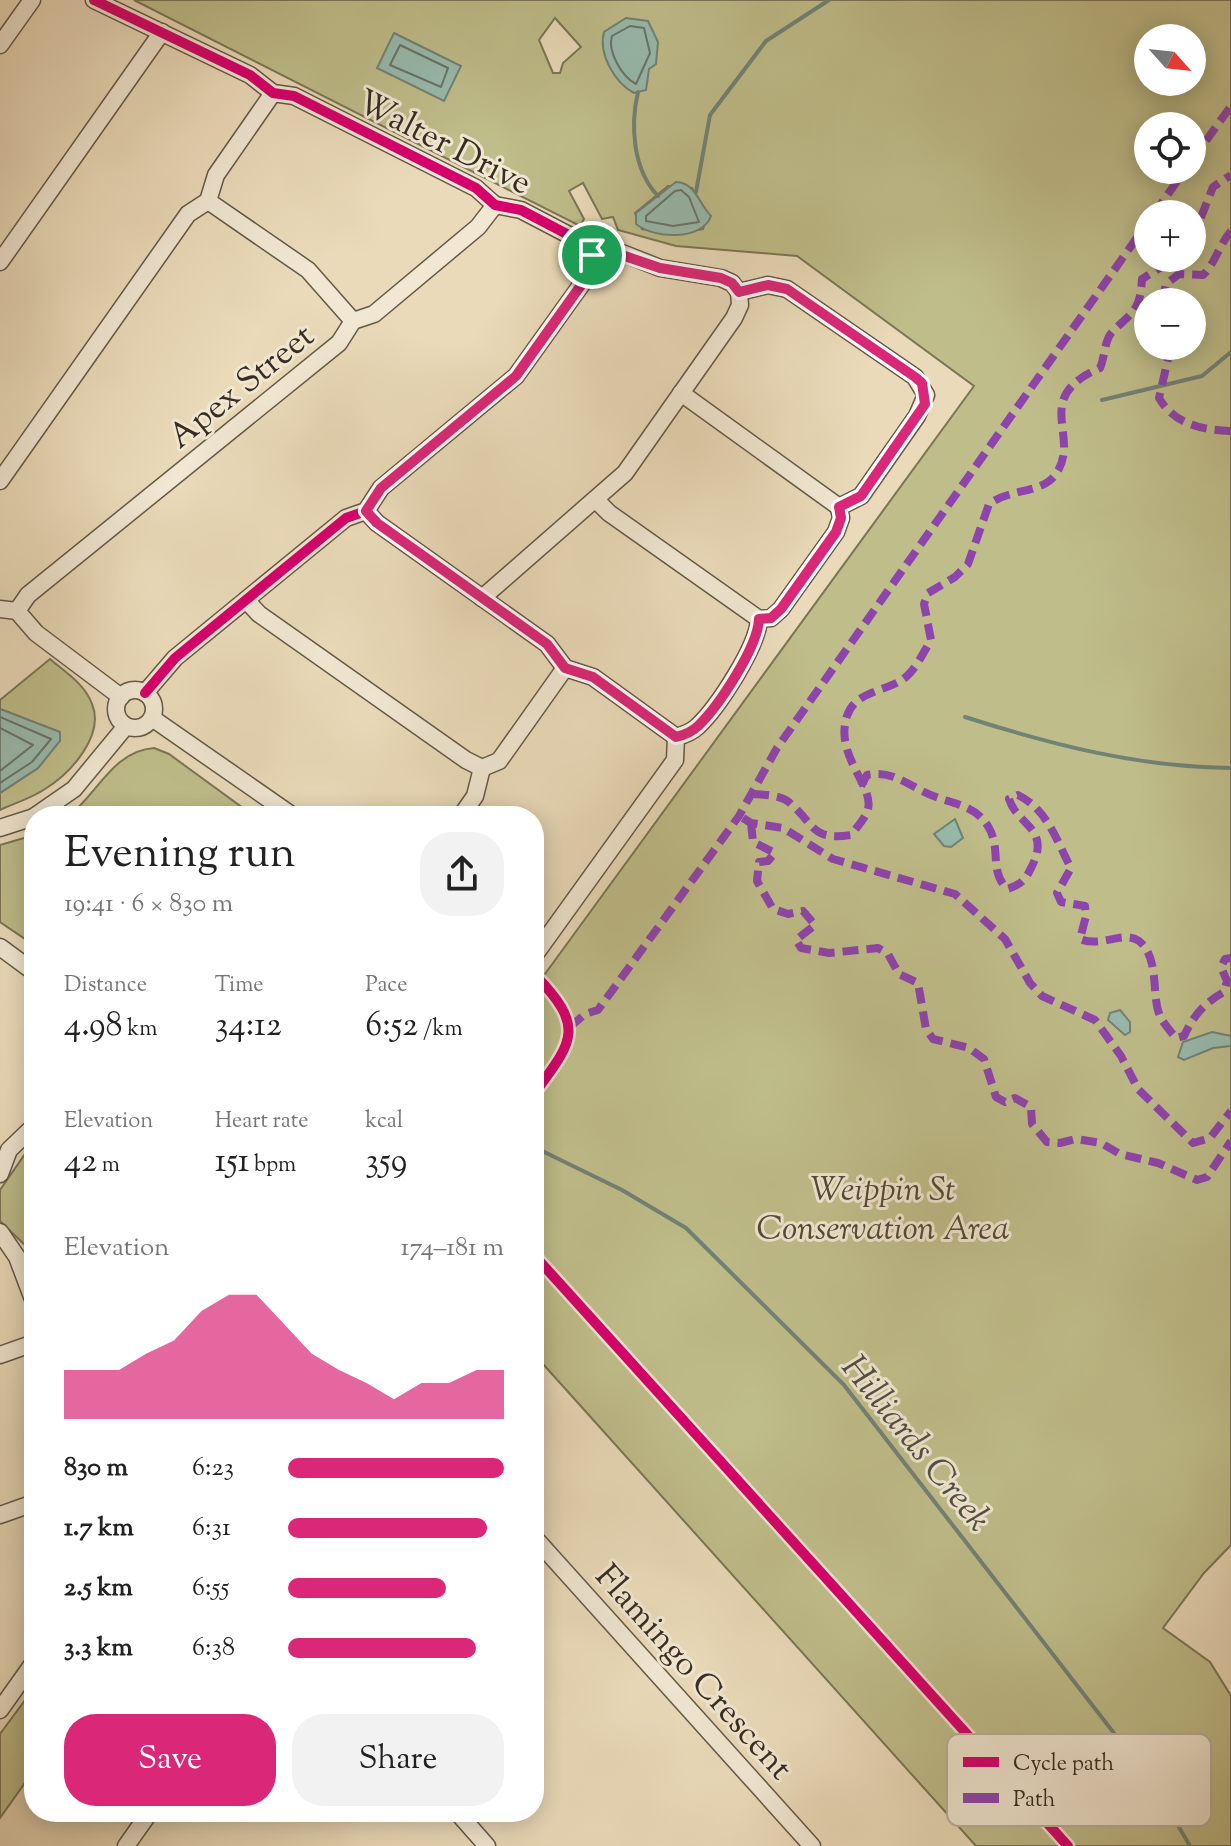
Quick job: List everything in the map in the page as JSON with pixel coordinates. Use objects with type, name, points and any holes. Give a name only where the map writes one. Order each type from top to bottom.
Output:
[{"type":"street","points":[[0,45],[32,0]]},
{"type":"street","name":"Walter Drive","points":[[94,0],[259,79],[273,93],[294,96],[476,188],[495,205],[521,210],[578,239],[589,247],[592,255]]},
{"type":"street","points":[[0,262],[162,32]]},
{"type":"street","points":[[0,481],[188,214],[208,201],[216,175],[273,93]]},
{"type":"street","points":[[208,201],[320,280],[353,321]]},
{"type":"street","name":"Apex Street","points":[[17,611],[28,595],[339,343],[353,321],[381,309],[478,227],[495,205]]},
{"type":"street","points":[[145,693],[175,658],[346,518],[366,511],[381,488],[516,376],[589,274],[592,255],[622,253],[660,268],[721,278],[732,283],[739,292],[740,305],[734,318],[625,473],[482,598]]},
{"type":"street","points":[[739,292],[768,285],[787,289],[922,383],[925,404],[917,416],[861,496],[839,507]]},
{"type":"street","points":[[596,500],[609,513],[759,619],[771,618],[781,609],[836,532],[841,518],[839,507],[681,393]]},
{"type":"street","points":[[366,511],[377,523],[547,644],[565,668],[593,677],[676,737]]},
{"type":"street","points":[[246,600],[259,614],[466,760],[482,768],[499,761],[565,668]]},
{"type":"street","points":[[0,609],[17,611],[36,633],[121,697]]},
{"type":"street","points":[[676,737],[689,733],[703,720],[754,647],[759,619]]},
{"type":"street","points":[[133,690],[145,693],[153,702],[152,718],[142,727],[126,726],[116,711],[121,697],[133,690]]},
{"type":"street","points":[[152,718],[279,806]]},
{"type":"street","points":[[49,806],[74,789],[126,726]]},
{"type":"street","points":[[544,942],[675,760],[676,737]]},
{"type":"street","points":[[468,806],[475,796],[482,768]]},
{"type":"street","points":[[0,828],[24,820]]},
{"type":"street","points":[[0,947],[24,965]]},
{"type":"street","points":[[0,1174],[4,1147],[24,1133]]},
{"type":"street","points":[[0,1232],[17,1257],[24,1276]]},
{"type":"street","points":[[0,1355],[24,1347]]},
{"type":"street","points":[[0,1515],[24,1507]]},
{"type":"street","name":"Flamingo Crescent","points":[[544,1548],[812,1846]]},
{"type":"street","points":[[0,1710],[24,1676]]},
{"type":"street","points":[[126,1846],[143,1822]]},
{"type":"street","points":[[466,1822],[487,1846]]},
{"type":"green space","name":"Weippin St Conservation Area","points":[[134,0],[1231,0],[1231,1545],[1204,1573],[1163,1628],[1210,1662],[1231,1696],[1231,1846],[976,1846],[958,1826],[1211,1826],[1211,1734],[947,1734],[947,1814],[544,1365],[544,975],[974,386],[797,256],[676,246],[618,230],[613,217],[602,219],[583,183],[569,191],[584,219],[580,226]],"holes":[[[555,18],[581,47],[563,63],[560,73],[553,73],[539,40]],[[668,186],[692,188],[708,214],[703,229],[674,234],[642,229],[635,213]]]},
{"type":"green space","points":[[50,659],[85,690],[95,716],[94,728],[83,752],[55,782],[29,798],[0,810],[0,793],[38,768],[60,740],[59,732],[0,709],[0,700]]},
{"type":"green space","points":[[154,748],[169,754],[240,806],[80,806],[107,774],[140,751]]},
{"type":"green space","points":[[24,838],[24,938],[0,922],[0,845]]},
{"type":"green space","points":[[24,1155],[24,1244],[0,1221],[0,1190]]},
{"type":"green space","points":[[24,1702],[24,1784],[0,1818],[0,1734]]},
{"type":"water","points":[[626,18],[648,21],[658,42],[656,64],[649,69],[646,90],[634,93],[615,75],[603,49],[604,32]]},
{"type":"water","points":[[394,33],[461,66],[444,101],[377,68]]},
{"type":"water","points":[[676,182],[688,186],[696,194],[711,216],[706,224],[688,233],[665,235],[636,224],[636,213]]},
{"type":"water","points":[[0,709],[60,732],[60,741],[38,768],[0,793]]},
{"type":"water","points":[[955,819],[963,838],[951,847],[944,846],[934,834]]},
{"type":"water","points":[[1120,1010],[1130,1022],[1130,1032],[1125,1035],[1108,1020],[1110,1013]]},
{"type":"water","points":[[1212,1032],[1231,1036],[1231,1046],[1213,1048],[1184,1060],[1178,1057],[1183,1042]]},
{"type":"waterway","points":[[696,192],[710,115],[766,41],[829,0]]},
{"type":"waterway","points":[[638,92],[634,119],[636,147],[643,174],[658,196]]},
{"type":"waterway","points":[[1102,400],[1202,376],[1231,352]]},
{"type":"waterway","points":[[965,717],[1096,753],[1163,764],[1231,768]]},
{"type":"waterway","name":"Hilliards Creek","points":[[544,1152],[622,1190],[686,1228],[844,1385],[1115,1734]]},
{"type":"waterway","name":"Hilliards Creek","points":[[1178,1826],[1190,1846]]},
{"type":"marked path","points":[[1206,141],[1231,106]]},
{"type":"marked path","points":[[1206,205],[1213,187],[1231,175]]},
{"type":"marked path","points":[[1164,200],[1175,184]]},
{"type":"marked path","points":[[1165,288],[1179,274],[1203,275],[1231,231]]},
{"type":"marked path","points":[[570,1027],[585,1014],[598,1010],[739,816],[777,748],[1134,242]]},
{"type":"marked path","points":[[753,794],[787,801],[815,830],[829,836],[851,835],[858,826],[867,813],[868,800],[846,744],[844,730],[851,707],[865,696],[900,681],[917,664],[931,640],[924,604],[928,593],[955,577],[968,564],[989,504],[1007,495],[1043,485],[1056,474],[1064,446],[1062,405],[1067,392],[1079,380],[1100,368],[1109,336],[1137,305],[1142,279],[1153,272]]},
{"type":"marked path","points":[[1168,360],[1159,398],[1165,407],[1190,424],[1231,431]]},
{"type":"marked path","points":[[861,786],[867,775],[886,775],[975,812],[991,832],[997,869],[1007,889],[1023,880],[1036,856],[1036,836],[1009,799],[1018,795],[1028,801],[1044,817],[1071,868],[1057,893],[1061,902],[1085,906],[1086,916],[1080,939],[1096,942],[1126,937],[1139,941],[1146,949],[1153,968],[1161,1018],[1176,1038],[1184,1036],[1200,1010],[1224,992],[1227,981],[1221,967],[1225,959],[1231,958]]},
{"type":"marked path","points":[[743,818],[751,823],[783,828],[833,859],[955,894],[1005,939],[1030,983],[1042,996],[1095,1020],[1121,1056],[1138,1089],[1193,1143],[1210,1138],[1231,1111]]},
{"type":"marked path","points":[[751,823],[753,842],[775,853],[768,861],[759,862],[757,881],[773,909],[788,914],[803,911],[815,925],[796,940],[801,948],[829,953],[878,948],[888,954],[899,974],[918,983],[926,1029],[933,1039],[969,1048],[984,1059],[996,1097],[1005,1102],[1015,1098],[1031,1107],[1032,1124],[1047,1142],[1076,1139],[1101,1143],[1120,1154],[1158,1163],[1197,1180],[1207,1177],[1231,1141]]},
{"type":"cycle path","points":[[94,0],[250,75],[273,93],[294,96],[476,188],[495,205],[521,210],[584,243],[592,255],[589,274],[516,376],[381,488],[366,511],[346,518],[175,658],[145,693]]},
{"type":"cycle path","points":[[544,985],[562,1009],[568,1022],[568,1035],[558,1061],[544,1080]]},
{"type":"cycle path","points":[[544,1266],[967,1734]]},
{"type":"cycle path","points":[[1050,1826],[1068,1846]]},
{"type":"route","points":[[622,253],[660,268],[721,278],[732,283],[739,292],[768,285],[787,289],[915,377],[922,383],[926,395],[925,404],[861,496],[839,507],[841,518],[836,532],[781,609],[771,618],[759,619],[754,647],[703,720],[689,733],[676,737],[593,677],[565,668],[557,653],[547,644],[377,523],[366,511],[381,488],[516,376],[589,274],[592,255],[622,253]]}]
